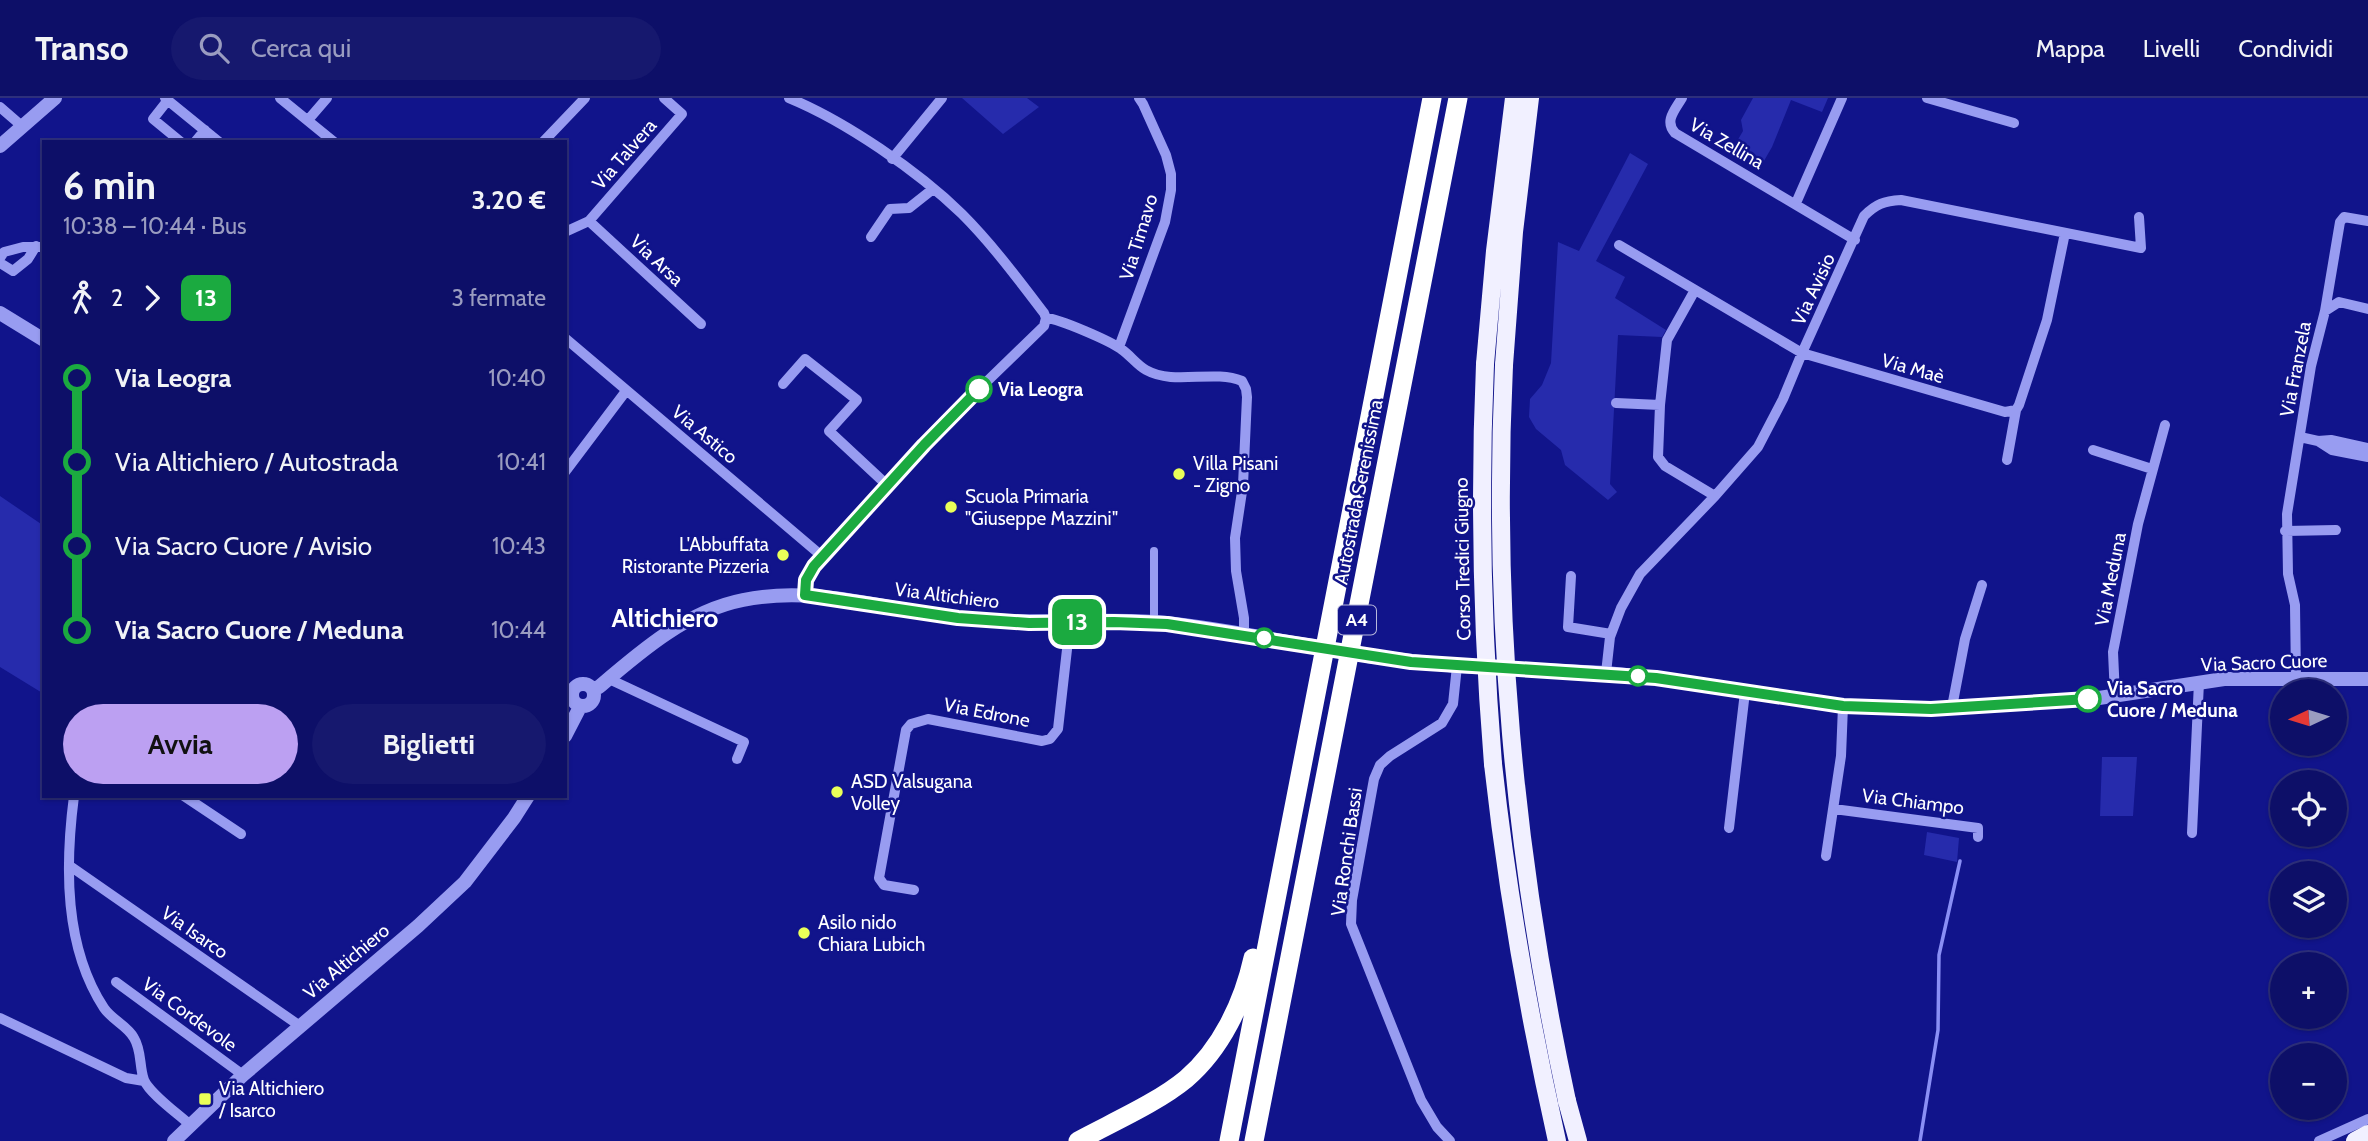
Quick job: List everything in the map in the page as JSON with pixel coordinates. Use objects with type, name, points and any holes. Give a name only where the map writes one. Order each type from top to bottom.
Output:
[{"type":"highway","name":"Autostrada Serenissima","points":[[1229,1141],[1432,98]]},
{"type":"highway","name":"Autostrada Serenissima","points":[[1254,1141],[1458,98]]},
{"type":"highway","name":"Corso Tredici Giugno","points":[[1514,98],[1495,251],[1481,443],[1481,555],[1486,678],[1493,764],[1514,926],[1557,1141]]},
{"type":"highway","name":"Corso Tredici Giugno","points":[[1530,98],[1514,232],[1503,365],[1500,555],[1508,722],[1516,802],[1531,915],[1576,1141]]},
{"type":"highway","points":[[1078,1141],[1184,1080],[1201,1065],[1218,1041],[1244,991],[1265,908],[1285,858]]},
{"type":"highway","points":[[2355,1141],[2368,1134]]},
{"type":"street","points":[[0,146],[55,98]]},
{"type":"street","points":[[280,98],[332,140]]},
{"type":"street","points":[[545,140],[585,98]]},
{"type":"street","name":"Via Talvera","points":[[567,229],[589,221],[682,114],[664,98]]},
{"type":"street","points":[[789,98],[837,121],[933,189],[991,245],[1045,322]]},
{"type":"street","points":[[892,159],[942,98]]},
{"type":"street","name":"Via Timavo","points":[[1119,347],[1165,222],[1171,190],[1171,174],[1166,155],[1139,98]]},
{"type":"street","name":"Via Zellina","points":[[1682,98],[1670,118],[1671,129],[1675,133],[1855,240]]},
{"type":"street","points":[[1796,203],[1842,98]]},
{"type":"street","points":[[1927,98],[2014,123]]},
{"type":"street","points":[[167,138],[153,119],[167,99],[216,140]]},
{"type":"street","points":[[308,120],[321,100]]},
{"type":"street","points":[[0,107],[23,127]]},
{"type":"street","points":[[197,140],[205,131]]},
{"type":"street","points":[[870,237],[890,209],[909,208],[933,189]]},
{"type":"street","name":"Via Avisio","points":[[1606,673],[1611,634],[1621,608],[1640,574],[1758,447],[1783,399],[1864,216],[1872,208],[1881,201],[1901,200],[2141,248],[2139,217]]},
{"type":"street","points":[[2325,311],[2340,222],[2344,217],[2368,221]]},
{"type":"street","name":"Via Arsa","points":[[589,221],[701,324]]},
{"type":"street","points":[[2007,460],[2015,410],[2047,320],[2065,233]]},
{"type":"street","name":"Via Maè","points":[[1619,245],[1802,352],[2005,412],[2015,410]]},
{"type":"street","points":[[40,247],[13,271],[0,261],[4,252],[40,247]]},
{"type":"street","points":[[1695,290],[1668,340],[1660,405],[1658,451],[1660,463],[1715,496]]},
{"type":"street","name":"Via Franzela","points":[[2296,678],[2295,604],[2288,574],[2286,531],[2311,366],[2325,311],[2339,302],[2368,309]]},
{"type":"street","points":[[0,313],[42,339]]},
{"type":"street","points":[[805,595],[808,574],[887,485],[1045,322],[1059,321],[1119,347],[1147,370],[1168,376],[1231,377],[1242,381],[1246,389],[1243,485],[1235,538],[1244,635]]},
{"type":"street","name":"Via Astico","points":[[567,340],[822,557]]},
{"type":"street","points":[[783,384],[805,359],[857,400],[829,431],[887,485]]},
{"type":"street","points":[[567,469],[626,391]]},
{"type":"street","points":[[1616,402],[1660,405]]},
{"type":"street","name":"Via Meduna","points":[[2115,696],[2113,652],[2138,524],[2165,425]]},
{"type":"street","name":"Via Franzela","points":[[2300,438],[2318,442],[2332,450],[2368,457]]},
{"type":"street","name":"Via Franzela","points":[[2318,442],[2332,440],[2368,448]]},
{"type":"street","points":[[2093,450],[2152,470]]},
{"type":"street","points":[[2286,531],[2336,530]]},
{"type":"street","points":[[1154,551],[1154,622]]},
{"type":"street","points":[[1571,576],[1568,627],[1611,634]]},
{"type":"street","points":[[1952,708],[1965,639],[1982,585]]},
{"type":"street","name":"Via Altichiero","points":[[567,732],[580,707],[592,702],[593,689],[676,628],[715,608],[768,596],[805,595],[958,618],[1029,623],[1154,622],[1308,645]]},
{"type":"street","name":"Via Edrone","points":[[914,890],[884,885],[879,878],[906,730],[911,724],[928,719],[1042,741],[1050,739],[1058,729],[1070,623]]},
{"type":"street","name":"Via Sacro Cuore","points":[[1367,656],[1457,666],[1656,678],[1843,706],[1952,708],[2115,696],[2224,679],[2368,679]]},
{"type":"street","name":"Via Ronchi Bassi","points":[[1450,1141],[1437,1127],[1421,1100],[1351,924],[1352,900],[1374,779],[1380,765],[1442,723],[1453,704],[1457,666]]},
{"type":"street","points":[[608,678],[744,742],[737,759]]},
{"type":"street","points":[[2192,833],[2199,682]]},
{"type":"street","points":[[580,707],[574,703],[569,689],[582,684],[593,689]]},
{"type":"street","points":[[1729,828],[1745,692]]},
{"type":"street","name":"Via Chiampo","points":[[1826,856],[1841,756],[1843,706]]},
{"type":"street","points":[[74,798],[70,912],[80,954],[105,1010],[132,1034],[137,1044],[144,1081],[189,1124]]},
{"type":"street","points":[[187,798],[241,834]]},
{"type":"street","name":"Via Altichiero","points":[[174,1141],[243,1075],[418,926],[465,882],[527,798]]},
{"type":"street","name":"Via Chiampo","points":[[1834,809],[1978,828],[1979,837]]},
{"type":"street","name":"Via Isarco","points":[[70,866],[300,1026]]},
{"type":"street","name":"Via Cordevole","points":[[116,982],[243,1075]]},
{"type":"street","points":[[0,1018],[126,1077],[144,1081]]},
{"type":"street","points":[[2319,1141],[2368,1118]]},
{"type":"shaded area","points":[[962,98],[1027,98],[1039,107],[1003,134]]},
{"type":"shaded area","points":[[1753,98],[1828,98],[1822,112],[1791,100],[1772,147],[1761,166],[1733,148],[1743,131],[1741,120]]},
{"type":"shaded area","points":[[1630,153],[1648,164],[1596,261],[1625,277],[1615,298],[1666,330],[1662,337],[1618,335],[1610,484],[1617,492],[1608,500],[1565,465],[1561,450],[1536,429],[1529,417],[1530,399],[1542,385],[1551,363],[1558,242],[1579,251]]},
{"type":"shaded area","points":[[0,496],[42,525],[42,693],[0,667]]},
{"type":"shaded area","points":[[2102,757],[2137,757],[2133,816],[2100,816]]},
{"type":"shaded area","points":[[1927,832],[1959,838],[1957,862],[1924,855]]},
{"type":"waterway","points":[[1920,1141],[1938,1030],[1939,955],[1960,861]]},
{"type":"bus line","name":"13","points":[[979,389],[814,566],[806,580],[805,595],[958,618],[1029,623],[1154,622],[1411,662],[1656,678],[1843,706],[1931,709],[2088,699]]},
{"type":"place","name":"Via Leogra","points":[[979,389]]},
{"type":"place","name":"Villa Pisani - Zigno","points":[[1179,474]]},
{"type":"place","name":"Scuola Primaria \"Giuseppe Mazzini\"","points":[[951,507]]},
{"type":"place","name":"L'Abbuffata Ristorante Pizzeria","points":[[783,555]]},
{"type":"place","name":"Via Sacro Cuore / Meduna","points":[[2088,699]]},
{"type":"place","name":"ASD Valsugana Volley","points":[[837,792]]},
{"type":"place","name":"Asilo nido Chiara Lubich","points":[[804,933]]},
{"type":"place","name":"Via Altichiero / Isarco","points":[[205,1099]]},
{"type":"district","name":"Altichiero","points":[[665,618]]}]
